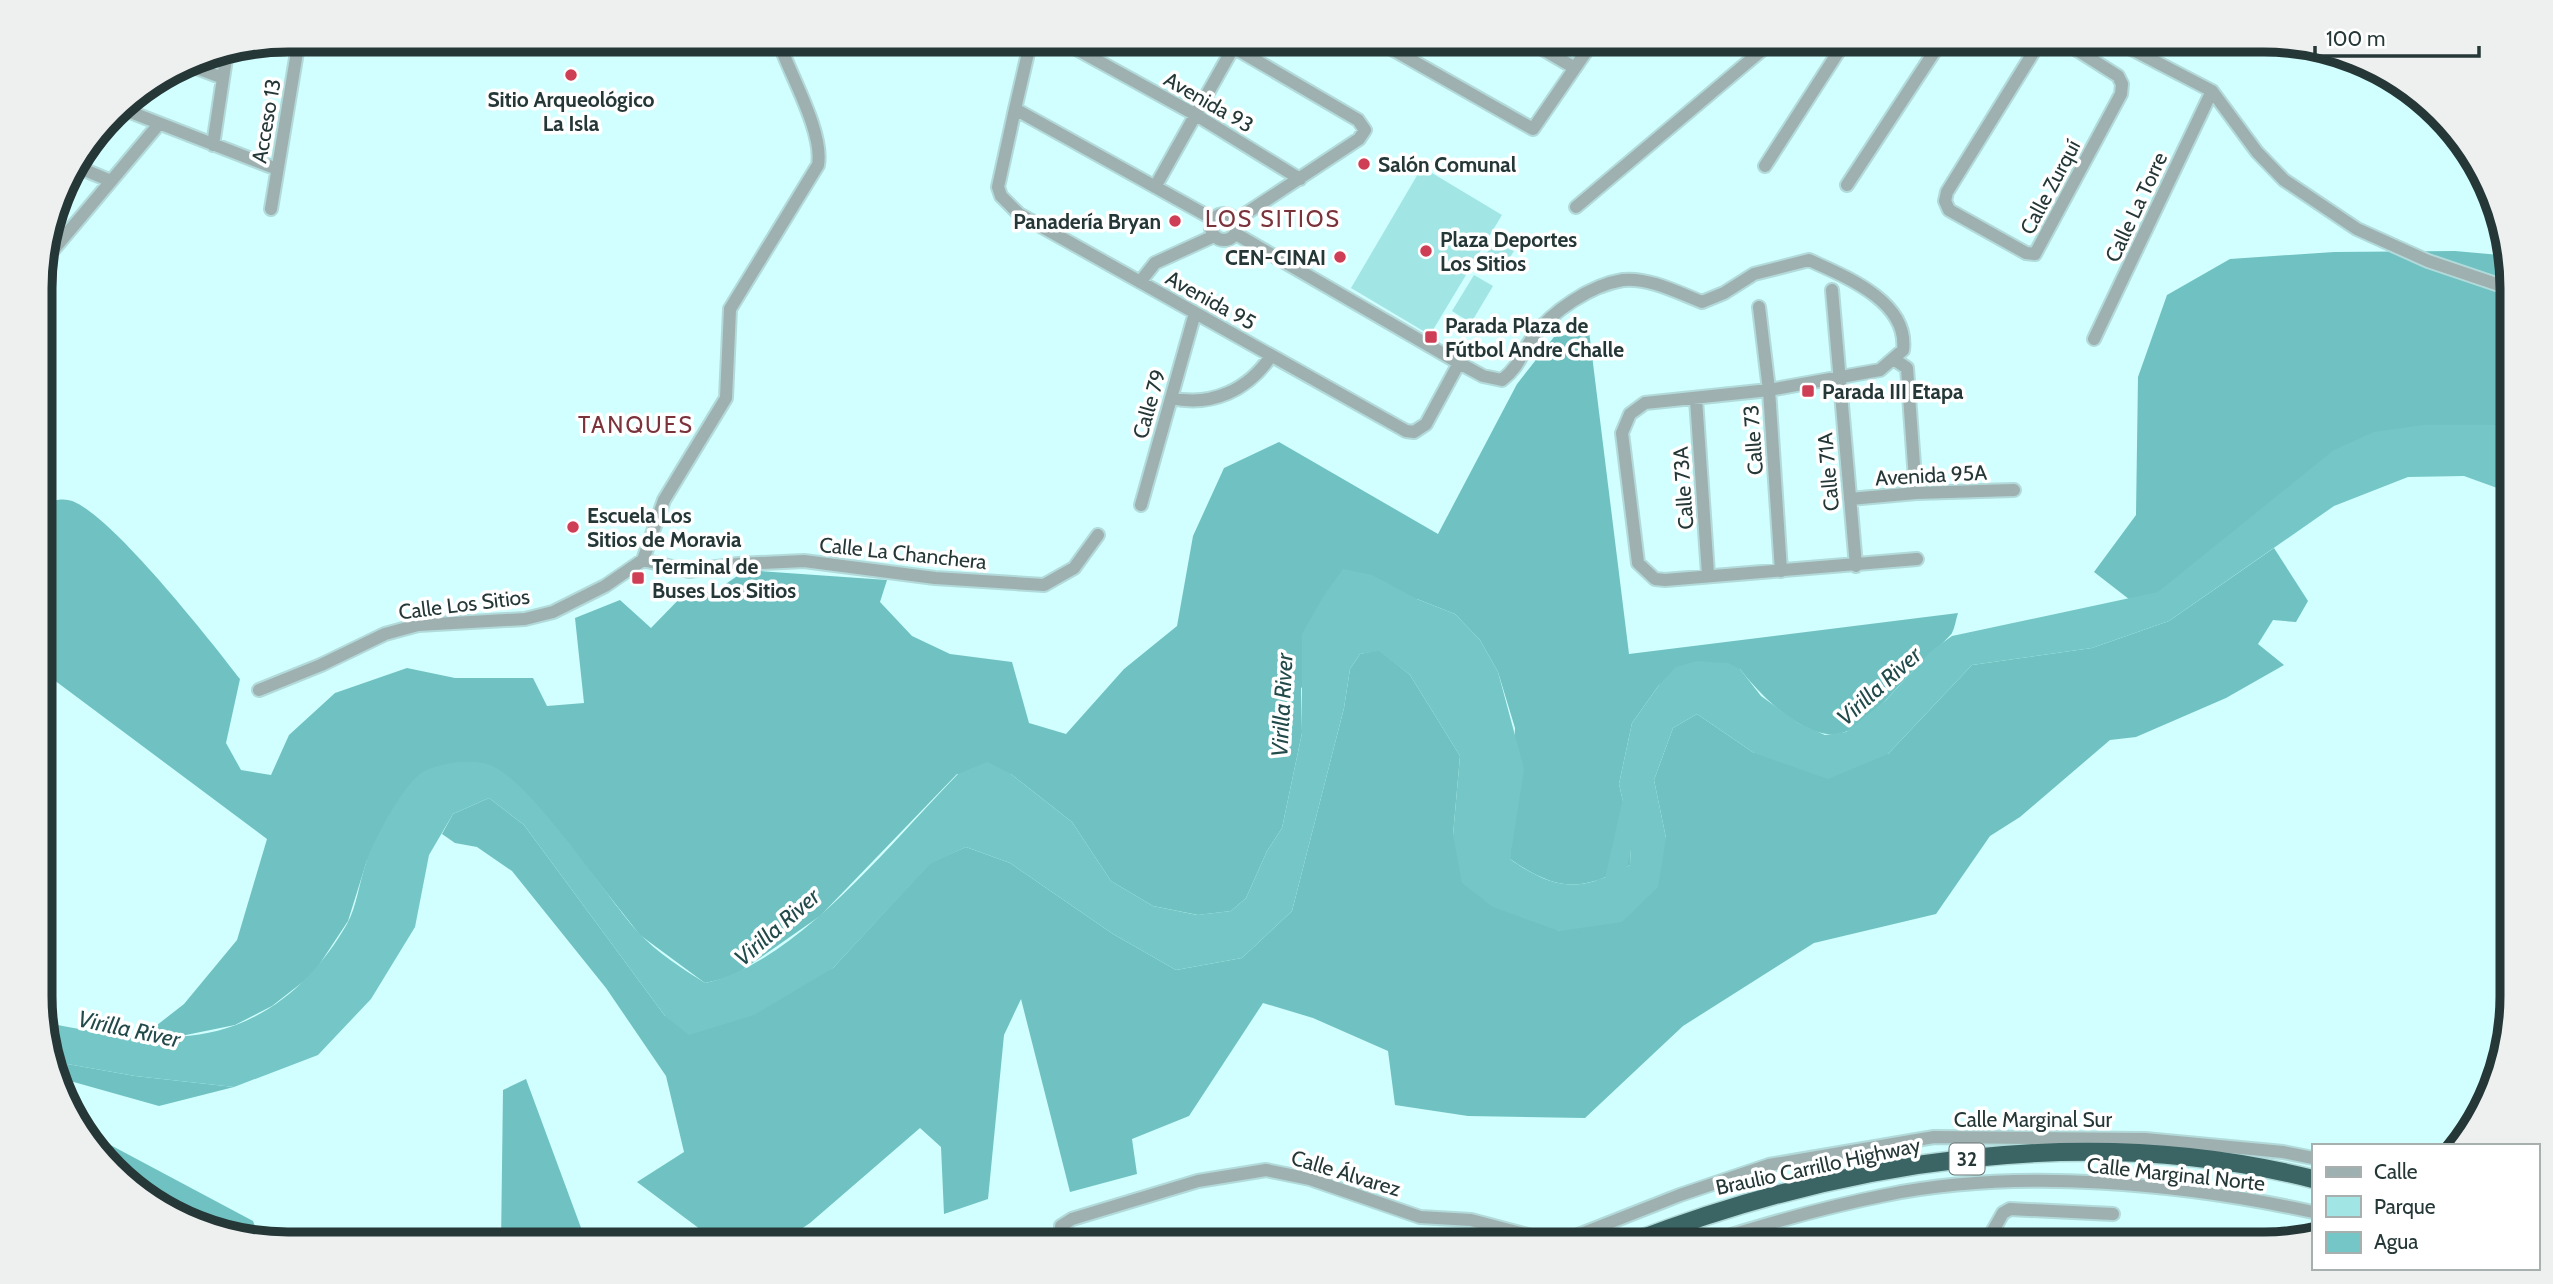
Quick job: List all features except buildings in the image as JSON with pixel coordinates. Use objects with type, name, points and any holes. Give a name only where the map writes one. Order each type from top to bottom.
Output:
[{"type":"highway","name":"Braulio Carrillo Highway","points":[[1664,1231],[1745,1202],[1878,1172],[1990,1156],[2169,1149],[2312,1178]]},
{"type":"street","name":"Acceso 13","points":[[271,209],[297,52]]},
{"type":"street","points":[[643,560],[664,500],[726,398],[729,315],[734,301],[818,165],[820,156],[811,123],[783,52]]},
{"type":"street","points":[[1028,52],[1015,109],[1213,219]]},
{"type":"street","name":"Avenida 93","points":[[1082,52],[1196,115],[1300,179]]},
{"type":"street","points":[[1156,187],[1231,52]]},
{"type":"street","points":[[1236,220],[1359,139],[1365,130],[1358,120],[1249,52]]},
{"type":"street","points":[[1397,52],[1533,130],[1586,52]]},
{"type":"street","points":[[1548,52],[1575,68]]},
{"type":"street","points":[[1576,207],[1760,52]]},
{"type":"street","points":[[1765,166],[1838,52]]},
{"type":"street","points":[[1847,185],[1934,52]]},
{"type":"street","name":"Calle Zurquí","points":[[2034,52],[1947,192],[1945,201],[1950,210],[2026,253],[2035,254],[2121,94],[2122,84],[2118,76],[2084,52]]},
{"type":"street","points":[[2137,52],[2212,91],[2257,152],[2284,180],[2357,229],[2428,261],[2501,286]]},
{"type":"street","points":[[213,145],[226,62]]},
{"type":"street","points":[[200,69],[223,78]]},
{"type":"street","name":"Calle La Torre","points":[[2094,340],[2212,91]]},
{"type":"street","name":"Avenida 95","points":[[1015,109],[998,174],[1001,197],[1019,214],[1398,427],[1414,432],[1426,424],[1459,363]]},
{"type":"street","points":[[131,113],[277,169]]},
{"type":"street","points":[[58,244],[159,124]]},
{"type":"street","points":[[84,170],[111,181]]},
{"type":"street","points":[[1214,236],[1211,228],[1213,219],[1222,214],[1236,220]]},
{"type":"street","points":[[1236,220],[1236,234]]},
{"type":"street","points":[[60,231],[66,234]]},
{"type":"street","points":[[1140,282],[1155,263],[1214,236],[1228,240],[1236,234]]},
{"type":"street","points":[[1236,234],[1459,363],[1483,376],[1502,380],[1517,368],[1532,338],[1554,314],[1577,298],[1624,280],[1659,286],[1702,302],[1724,293],[1754,274],[1809,260],[1846,277],[1882,302],[1896,316],[1904,338],[1903,350],[1895,360],[1880,370],[1839,375],[1769,390],[1645,403],[1630,414],[1622,433],[1637,563],[1655,579],[1856,566],[1917,559]]},
{"type":"street","name":"Calle 71A","points":[[1832,290],[1856,566]]},
{"type":"street","name":"Calle 73","points":[[1759,307],[1769,390],[1781,570]]},
{"type":"street","name":"Calle 79","points":[[1141,505],[1195,313]]},
{"type":"street","points":[[1171,398],[1199,402],[1229,393],[1252,380],[1271,356]]},
{"type":"street","points":[[1895,360],[1907,368],[1916,493]]},
{"type":"street","name":"Calle 73A","points":[[1696,399],[1708,575]]},
{"type":"street","name":"Avenida 95A","points":[[1850,499],[1916,493],[2014,490]]},
{"type":"street","name":"Calle La Chanchera","points":[[643,560],[689,571],[738,564],[804,561],[935,578],[1044,584],[1074,568],[1098,535]]},
{"type":"street","name":"Calle Los Sitios","points":[[259,690],[321,666],[385,634],[418,625],[525,619],[553,612],[605,586],[643,560]]},
{"type":"street","name":"Calle Marginal Sur","points":[[1590,1231],[1680,1195],[1769,1165],[1934,1137],[2283,1152],[2312,1158]]},
{"type":"street","name":"Calle Álvarez","points":[[1061,1232],[1061,1226],[1072,1219],[1198,1181],[1265,1170],[1310,1179],[1420,1217],[1471,1220],[1514,1231]]},
{"type":"street","name":"Calle Marginal Norte","points":[[1744,1231],[1887,1195],[1988,1183],[2109,1183],[2269,1202],[2312,1212]]},
{"type":"street","points":[[1993,1231],[2003,1213],[2010,1209],[2113,1214]]},
{"type":"street","points":[[1626,1218],[1629,1231]]},
{"type":"green space","name":"Plaza Deportes Los Sitios","points":[[1422,167],[1502,215],[1430,335],[1351,288]]},
{"type":"green space","points":[[1502,229],[1521,240],[1500,273],[1482,261]]},
{"type":"green space","points":[[1474,275],[1493,286],[1471,323],[1452,311]]},
{"type":"shaded area","points":[[2455,251],[2497,255],[2501,288],[2501,465],[2409,457],[2143,610],[2094,572],[2136,515],[2138,377],[2167,295],[2230,259],[2334,252]]},
{"type":"shaded area","points":[[1589,331],[1629,654],[1958,613],[1952,633],[1871,715],[1845,732],[1816,732],[1786,716],[1740,669],[1659,685],[1632,723],[1619,784],[1631,837],[1630,865],[1612,874],[1582,884],[1555,882],[1510,859],[1515,728],[1498,672],[1480,640],[1455,614],[1417,599],[1301,688],[1302,733],[1282,828],[1267,851],[1246,898],[1231,911],[1198,915],[1153,906],[1111,881],[1072,822],[1011,774],[957,774],[820,916],[734,976],[705,983],[640,935],[550,821],[488,765],[367,860],[348,921],[313,974],[272,1006],[235,1025],[176,1037],[143,1036],[184,1004],[237,940],[267,839],[52,679],[53,501],[68,500],[85,508],[106,525],[158,579],[240,679],[226,743],[241,770],[271,775],[289,735],[335,693],[407,668],[455,678],[533,678],[547,706],[584,703],[575,618],[620,600],[651,628],[686,592],[714,592],[746,570],[887,580],[880,602],[912,636],[950,654],[1012,662],[1029,723],[1066,734],[1124,669],[1177,626],[1193,536],[1224,468],[1279,442],[1438,534],[1517,384],[1554,337]]},
{"type":"shaded area","points":[[2274,548],[2308,601],[2296,622],[2273,620],[2258,644],[2284,665],[2226,698],[2136,737],[2110,740],[2020,817],[1990,836],[1936,914],[1814,943],[1683,1026],[1585,1118],[1468,1116],[1395,1105],[1388,1051],[1313,1018],[1263,1003],[1189,1116],[1132,1139],[1137,1174],[1070,1192],[1021,999],[1004,1035],[988,1199],[944,1214],[941,1147],[920,1128],[797,1232],[704,1232],[637,1182],[684,1152],[666,1076],[606,988],[512,871],[477,847],[455,843],[442,834],[453,814],[489,798],[524,825],[665,1016],[833,968],[930,863],[966,847],[1010,863],[1113,934],[1176,970],[1242,958],[1292,911],[1344,708],[1350,669],[1360,654],[1379,650],[1410,675],[1460,756],[1453,835],[1559,931],[1666,838],[1654,780],[1673,728],[1697,714],[1754,753],[1888,754],[1972,665],[2092,648],[2169,621]]},
{"type":"shaded area","points":[[63,1063],[135,1076],[234,1087],[159,1106],[68,1080]]},
{"type":"shaded area","points":[[526,1079],[583,1232],[501,1232],[503,1090]]},
{"type":"shaded area","points":[[103,1141],[253,1221],[256,1229],[227,1223],[198,1214],[170,1200],[145,1183]]},
{"type":"water","points":[[2423,425],[2501,425],[2501,489],[2464,476],[2408,477],[2334,506],[2169,621],[2092,648],[1972,665],[1888,754],[1828,779],[1754,753],[1697,714],[1673,728],[1654,780],[1666,838],[1658,887],[1622,922],[1559,931],[1493,907],[1462,883],[1453,835],[1460,756],[1410,675],[1379,651],[1360,654],[1350,669],[1344,708],[1292,911],[1242,958],[1176,970],[1113,934],[1010,863],[966,847],[930,864],[833,968],[754,1015],[689,1035],[665,1016],[524,825],[489,798],[453,814],[429,855],[415,927],[371,999],[318,1055],[234,1087],[135,1076],[63,1063],[61,1057],[55,1024],[139,1037],[189,1036],[236,1025],[286,997],[326,956],[347,924],[375,841],[408,786],[425,771],[455,763],[487,764],[504,773],[523,790],[566,839],[638,932],[661,953],[705,983],[740,971],[774,951],[808,925],[874,864],[958,774],[987,762],[1011,774],[1072,822],[1111,881],[1153,906],[1197,915],[1231,911],[1246,898],[1267,851],[1282,828],[1302,733],[1302,634],[1343,569],[1372,575],[1417,599],[1455,614],[1480,640],[1498,672],[1524,769],[1510,859],[1526,870],[1555,882],[1583,884],[1630,865],[1631,837],[1619,784],[1632,723],[1659,685],[1676,667],[1697,661],[1728,663],[1740,669],[1761,696],[1798,723],[1825,735],[1846,732],[1886,700],[1931,651],[1952,636],[2158,592],[2334,450],[2374,432]]},
{"type":"waterway","name":"Virilla River","points":[[1602,888],[1613,886],[1633,797]]},
{"type":"place","name":"Sitio Arqueológico La Isla","points":[[571,75]]},
{"type":"place","name":"Salón Comunal","points":[[1364,164]]},
{"type":"place","name":"Panadería Bryan","points":[[1175,221]]},
{"type":"place","name":"Plaza Deportes Los Sitios","points":[[1426,251]]},
{"type":"place","name":"CEN-CINAI","points":[[1340,257]]},
{"type":"place","name":"Parada Plaza de Fútbol Andre Challe","points":[[1431,337]]},
{"type":"place","name":"Parada III Etapa","points":[[1808,391]]},
{"type":"place","name":"Escuela Los Sitios de Moravia","points":[[573,527]]},
{"type":"place","name":"Terminal de Buses Los Sitios","points":[[638,578]]},
{"type":"district","name":"LOS SITIOS","points":[[1273,219]]},
{"type":"district","name":"TANQUES","points":[[636,425]]}]
